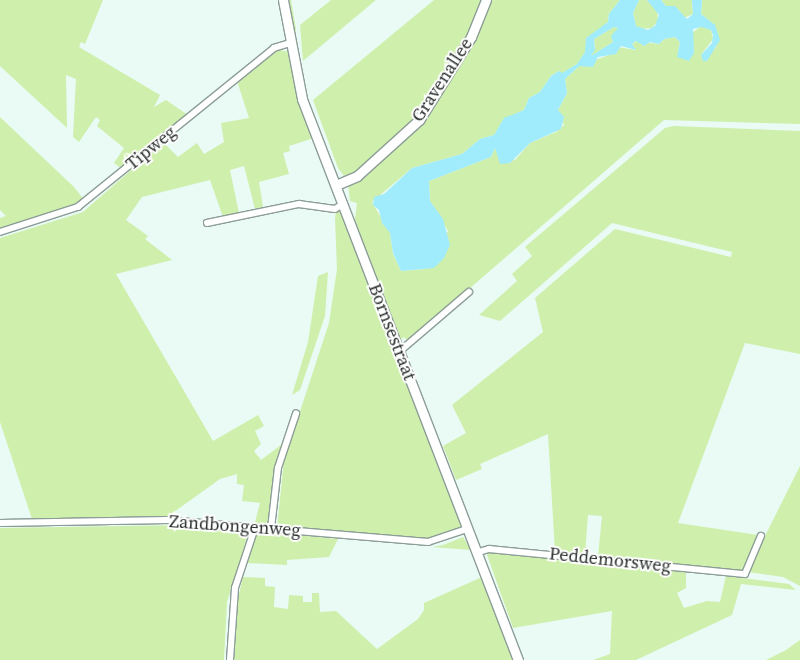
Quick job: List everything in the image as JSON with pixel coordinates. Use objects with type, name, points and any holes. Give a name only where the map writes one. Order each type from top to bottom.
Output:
[{"type":"street","name":"Bornsestraat","points":[[283,0],[302,99],[336,185],[339,207],[399,352],[518,660]]},
{"type":"street","name":"Gravenallee","points":[[336,185],[357,176],[419,120],[471,37],[486,0]]},
{"type":"street","name":"Tipweg","points":[[0,232],[84,203],[274,48],[290,43]]},
{"type":"street","points":[[208,223],[299,204],[339,207]]},
{"type":"street","points":[[399,352],[469,292]]},
{"type":"street","points":[[271,529],[278,468],[296,414]]},
{"type":"street","name":"Zandbongenweg","points":[[0,523],[167,520],[428,542],[467,529]]},
{"type":"street","points":[[230,660],[235,588],[255,528]]},
{"type":"street","name":"Peddemorsweg","points":[[476,553],[489,549],[745,574],[761,536]]},
{"type":"green space","points":[[0,0],[103,0],[85,44],[81,42],[79,47],[160,95],[154,107],[166,100],[188,115],[123,170],[114,163],[124,148],[97,126],[100,120],[96,117],[79,142],[73,137],[76,79],[66,75],[67,128],[0,66]]},
{"type":"green space","points":[[286,0],[291,0],[296,29],[293,42]]},
{"type":"green space","points":[[331,0],[376,0],[303,61],[300,25]]},
{"type":"green space","points":[[434,0],[482,0],[471,27],[419,114],[356,174],[346,179],[338,168],[313,100]]},
{"type":"green space","points":[[488,0],[620,0],[609,14],[608,22],[591,36],[586,52],[577,64],[562,74],[559,71],[551,76],[540,92],[529,98],[524,110],[504,119],[494,135],[480,139],[462,154],[412,168],[372,202],[390,233],[393,254],[401,271],[425,269],[448,231],[430,201],[429,181],[491,157],[495,148],[515,160],[530,143],[556,132],[564,125],[558,110],[567,93],[565,79],[579,66],[617,52],[618,47],[636,50],[632,44],[637,41],[659,44],[664,39],[675,37],[680,42],[678,51],[694,53],[692,33],[701,26],[711,30],[713,39],[701,55],[716,48],[711,22],[701,14],[702,0],[800,0],[800,124],[664,120],[409,341],[403,337],[399,344],[370,271],[355,219],[357,203],[350,201],[348,184],[422,120]]},
{"type":"green space","points":[[639,0],[647,0],[657,9],[658,21],[652,28],[640,29],[636,26],[633,13]]},
{"type":"green space","points":[[661,0],[692,0],[693,14],[684,18],[679,10],[666,6]]},
{"type":"green space","points":[[614,27],[618,28],[613,42],[591,56],[595,47],[594,39]]},
{"type":"green space","points":[[276,49],[289,52],[295,88],[314,138],[289,146],[290,151],[283,153],[289,174],[259,182],[263,207],[255,209],[244,166],[230,170],[239,213],[223,217],[210,180],[142,197],[126,220],[148,236],[145,239],[172,260],[116,274],[213,441],[258,415],[264,426],[255,431],[261,444],[254,451],[261,460],[285,442],[275,468],[269,527],[254,526],[260,503],[242,501],[244,485],[237,484],[237,474],[220,479],[174,512],[176,518],[33,522],[0,422],[0,238],[83,212],[163,142],[178,157],[197,143],[204,154],[224,142],[221,123],[249,118],[237,81]]},
{"type":"green space","points":[[0,117],[74,187],[85,201],[0,231],[0,218],[6,216],[0,210]]},
{"type":"green space","points":[[674,126],[800,131],[800,354],[745,343],[678,523],[758,535],[741,572],[598,556],[602,516],[588,515],[585,555],[555,552],[548,434],[480,464],[482,469],[456,480],[443,446],[466,433],[452,405],[543,332],[535,298],[615,229],[731,257],[732,252],[612,223],[500,321],[479,315],[517,281],[512,274],[532,256],[525,247],[665,128]]},
{"type":"green space","points":[[341,209],[462,528],[435,541],[277,528],[284,460],[329,323],[337,269],[335,219],[336,211]]},
{"type":"green space","points":[[328,272],[325,316],[300,390],[292,395],[308,342],[318,276]]},
{"type":"green space","points":[[800,466],[800,586],[783,577],[747,572]]},
{"type":"green space","points":[[186,525],[249,531],[227,602],[224,660],[0,660],[0,528]]},
{"type":"green space","points":[[258,531],[338,539],[329,557],[287,560],[287,565],[247,563]]},
{"type":"green space","points":[[463,537],[471,550],[432,547],[443,545]]},
{"type":"green space","points":[[486,552],[686,571],[686,588],[677,593],[684,608],[707,601],[720,602],[726,576],[789,584],[796,590],[741,584],[732,615],[636,660],[593,660],[610,654],[612,611],[513,628]]},
{"type":"green space","points":[[243,577],[265,578],[265,586],[275,587],[274,607],[288,609],[289,595],[303,596],[303,602],[312,602],[312,593],[319,593],[320,612],[336,611],[377,649],[418,619],[424,610],[424,603],[482,577],[514,660],[233,660],[237,602]]},
{"type":"green space","points":[[800,640],[800,660],[766,660],[786,650]]},
{"type":"water","points":[[620,0],[639,0],[633,13],[636,26],[648,30],[655,26],[659,15],[647,0],[661,0],[666,6],[675,6],[687,19],[693,14],[692,0],[702,0],[701,14],[715,25],[720,40],[707,61],[703,61],[701,55],[712,43],[713,35],[711,30],[701,27],[693,29],[694,53],[689,61],[677,57],[680,42],[675,37],[664,39],[659,44],[650,42],[644,46],[636,41],[632,44],[636,50],[621,46],[616,54],[598,57],[593,67],[579,66],[565,79],[567,93],[558,110],[564,117],[561,129],[530,143],[510,163],[500,164],[495,148],[491,157],[429,181],[430,201],[443,219],[450,245],[444,258],[434,268],[401,271],[393,253],[390,233],[382,223],[379,210],[373,205],[374,197],[384,194],[412,168],[462,154],[480,139],[494,135],[504,118],[524,110],[529,98],[540,92],[551,76],[559,71],[562,73],[577,64],[585,52],[586,38],[608,22],[609,14]],"holes":[[[614,27],[618,28],[611,36],[613,42],[591,56],[595,50],[594,39]]]}]
